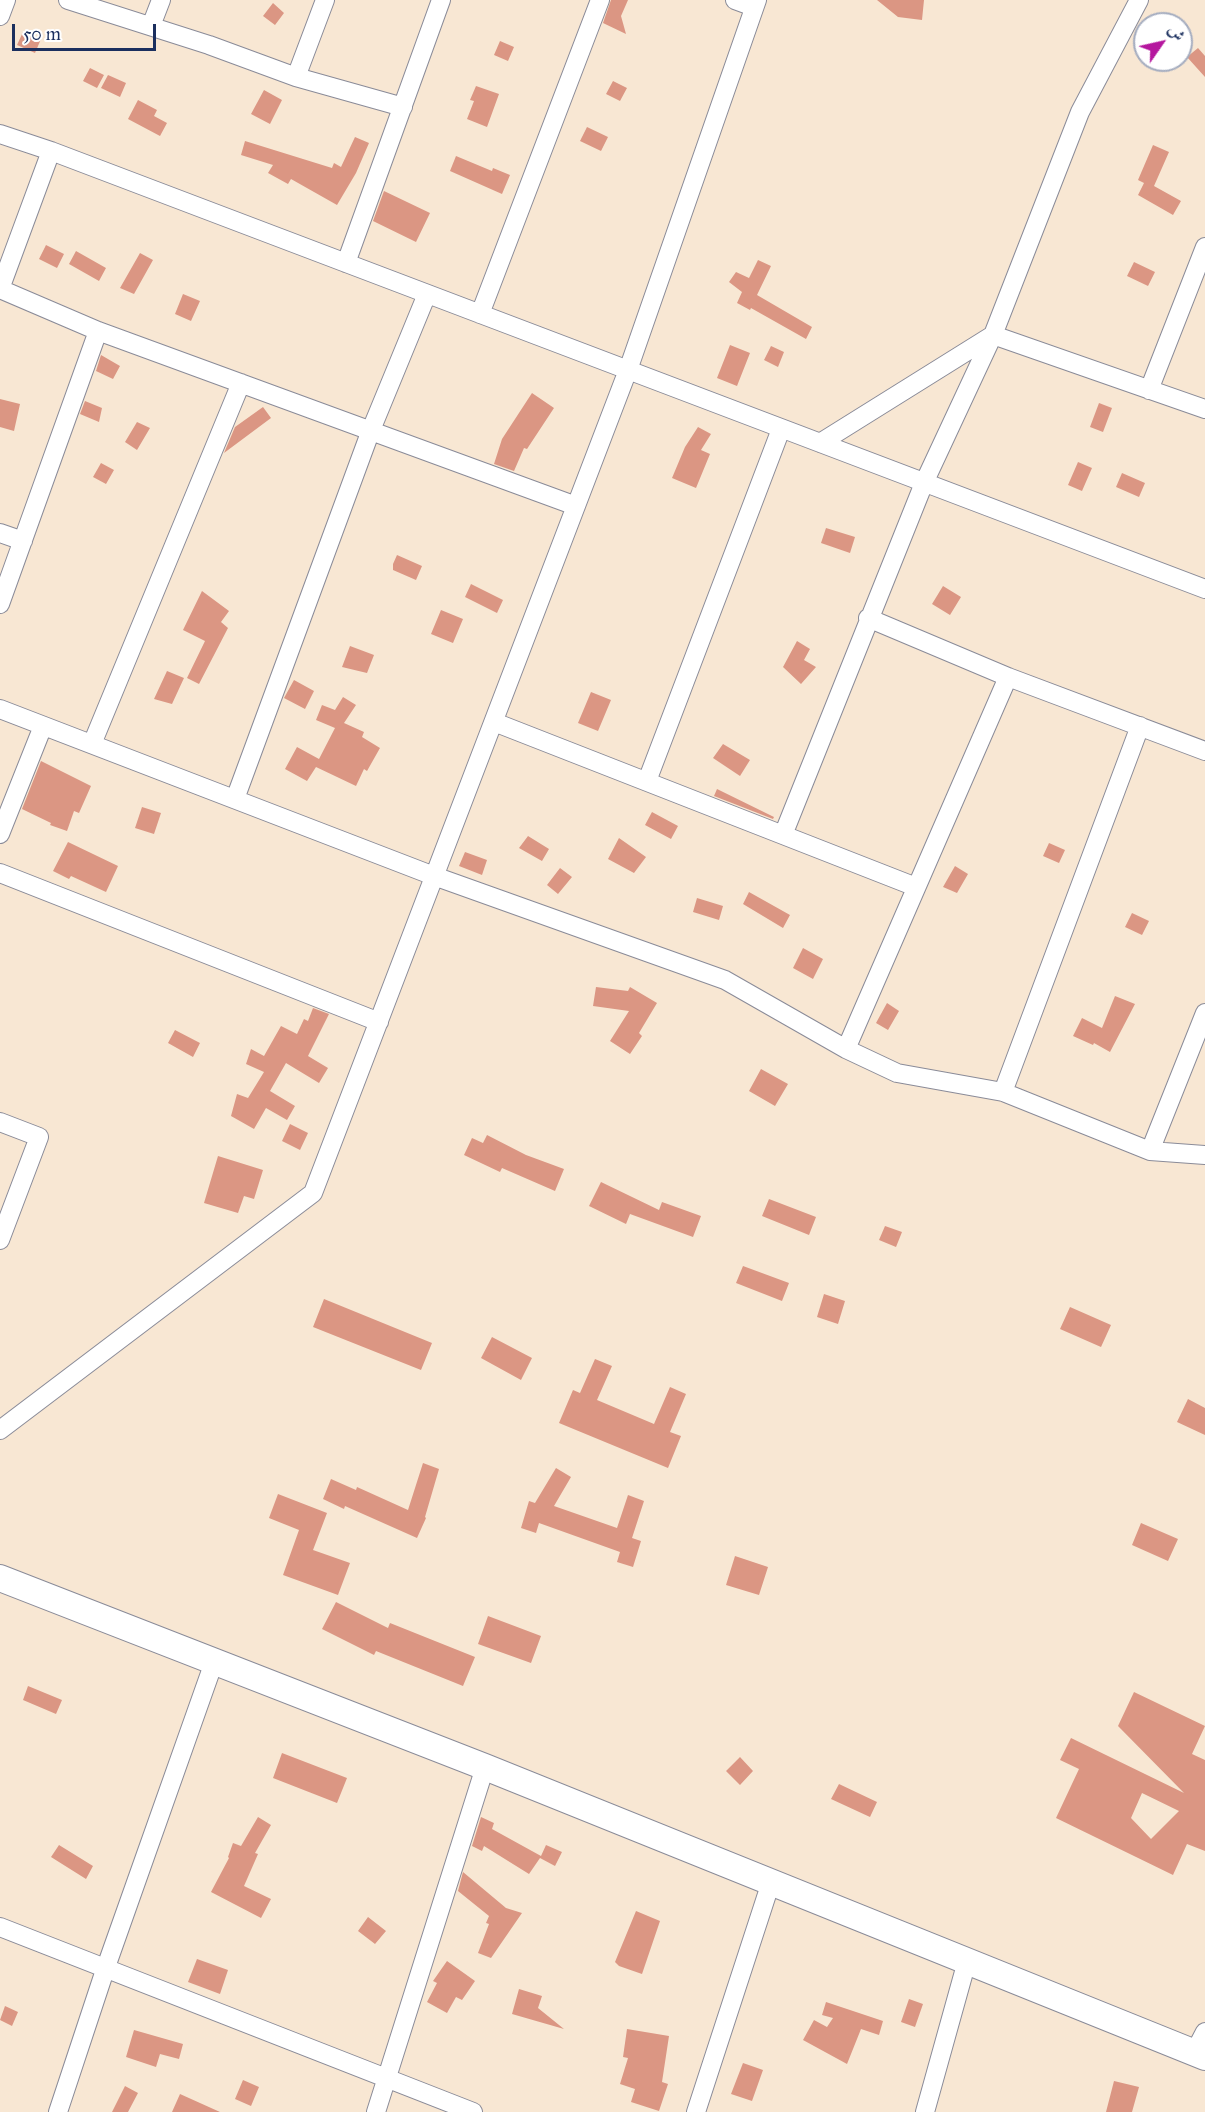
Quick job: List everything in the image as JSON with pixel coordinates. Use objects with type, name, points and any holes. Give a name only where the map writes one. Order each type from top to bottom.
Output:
[{"type":"main road","points":[[0,1578],[485,1767],[967,1961],[1201,2047]]},
{"type":"street","points":[[0,16],[6,0]]},
{"type":"street","points":[[68,0],[209,45],[296,77],[403,107]]},
{"type":"street","points":[[151,26],[161,0]]},
{"type":"street","points":[[296,77],[325,0]]},
{"type":"street","points":[[346,263],[441,0]]},
{"type":"street","points":[[480,314],[600,0]]},
{"type":"street","points":[[0,1430],[313,1193],[628,370],[756,3],[735,0]]},
{"type":"street","points":[[783,835],[924,483],[993,335],[1080,112],[1139,0]]},
{"type":"street","points":[[0,134],[51,151],[1205,589]]},
{"type":"street","points":[[51,151],[0,289],[98,331],[576,506]]},
{"type":"street","points":[[1149,390],[1205,247]]},
{"type":"street","points":[[235,799],[371,430],[427,294]]},
{"type":"street","points":[[0,604],[98,331]]},
{"type":"street","points":[[993,335],[1205,409]]},
{"type":"street","points":[[820,443],[993,335]]},
{"type":"street","points":[[92,744],[241,383]]},
{"type":"street","points":[[646,781],[782,429]]},
{"type":"street","points":[[0,533],[23,541]]},
{"type":"street","points":[[868,618],[1008,677],[1205,751]]},
{"type":"street","points":[[846,1049],[1008,677]]},
{"type":"street","points":[[0,709],[435,876],[725,980],[846,1049],[897,1073],[1003,1092],[1150,1151],[1205,1155]]},
{"type":"street","points":[[494,722],[916,887]]},
{"type":"street","points":[[0,834],[43,726]]},
{"type":"street","points":[[1003,1092],[1140,726]]},
{"type":"street","points":[[0,873],[379,1022]]},
{"type":"street","points":[[1150,1151],[1205,1013]]},
{"type":"street","points":[[0,1122],[39,1137],[0,1240]]},
{"type":"street","points":[[57,2112],[214,1662]]},
{"type":"street","points":[[376,2112],[485,1767]]},
{"type":"street","points":[[696,2112],[771,1882]]},
{"type":"street","points":[[0,1927],[473,2112]]},
{"type":"street","points":[[925,2112],[967,1961]]},
{"type":"building","points":[[611,0],[628,0],[621,16],[626,34],[603,23]]},
{"type":"building","points":[[877,0],[924,0],[922,20],[898,17]]},
{"type":"building","points":[[273,3],[284,13],[275,25],[263,16]]},
{"type":"building","points":[[23,32],[41,39],[35,53],[17,45]]},
{"type":"building","points":[[500,41],[514,47],[508,61],[494,55]]},
{"type":"building","points":[[1198,48],[1205,56],[1205,77],[1193,64],[1193,52]]},
{"type":"building","points":[[90,68],[104,75],[97,88],[83,81]]},
{"type":"building","points":[[108,75],[126,83],[120,97],[101,88]]},
{"type":"building","points":[[613,81],[627,88],[620,101],[606,94]]},
{"type":"building","points":[[476,86],[499,94],[487,127],[467,119],[474,101],[470,100]]},
{"type":"building","points":[[264,90],[282,100],[270,124],[251,114]]},
{"type":"building","points":[[138,100],[157,110],[154,116],[167,123],[160,136],[128,119]]},
{"type":"building","points":[[587,127],[608,137],[601,151],[580,141]]},
{"type":"building","points":[[355,137],[369,143],[356,173],[337,205],[291,179],[288,184],[268,173],[273,165],[241,155],[245,141],[332,168],[334,163],[341,167]]},
{"type":"building","points":[[1153,145],[1169,152],[1154,186],[1181,201],[1173,215],[1138,195],[1144,183],[1138,180]]},
{"type":"building","points":[[456,156],[492,171],[493,168],[510,175],[502,194],[450,171]]},
{"type":"building","points":[[384,191],[430,213],[416,242],[373,221]]},
{"type":"building","points":[[46,245],[64,254],[57,268],[39,259]]},
{"type":"building","points":[[76,251],[106,268],[99,281],[69,264]]},
{"type":"building","points":[[140,253],[153,260],[134,294],[120,288]]},
{"type":"building","points":[[758,260],[771,266],[757,295],[812,327],[806,339],[751,308],[750,310],[737,303],[742,292],[729,282],[736,272],[749,278]]},
{"type":"building","points":[[1134,262],[1155,272],[1148,286],[1127,276]]},
{"type":"building","points":[[183,294],[200,301],[191,321],[175,314]]},
{"type":"building","points":[[730,345],[750,353],[737,386],[717,378]]},
{"type":"building","points":[[771,346],[784,352],[778,367],[764,360]]},
{"type":"building","points":[[101,355],[120,366],[113,379],[96,371]]},
{"type":"building","points":[[532,393],[554,408],[527,449],[524,448],[514,471],[494,464],[502,439]]},
{"type":"building","points":[[0,399],[20,404],[14,431],[0,427]]},
{"type":"building","points":[[85,401],[102,408],[99,422],[80,414]]},
{"type":"building","points":[[1099,403],[1112,408],[1103,432],[1090,427]]},
{"type":"building","points":[[263,407],[271,418],[224,453],[235,427]]},
{"type":"building","points":[[137,422],[150,428],[137,450],[125,442]]},
{"type":"building","points":[[698,427],[711,434],[701,450],[710,454],[696,488],[672,478],[685,447]]},
{"type":"building","points":[[1078,462],[1092,468],[1082,491],[1068,485]]},
{"type":"building","points":[[101,463],[114,470],[106,484],[93,477]]},
{"type":"building","points":[[1122,473],[1145,483],[1139,497],[1116,487]]},
{"type":"building","points":[[826,528],[855,537],[850,553],[821,543]]},
{"type":"building","points":[[397,555],[422,566],[416,580],[393,570]]},
{"type":"building","points":[[471,584],[503,600],[497,613],[465,597]]},
{"type":"building","points":[[943,586],[961,597],[950,615],[932,604]]},
{"type":"building","points":[[202,591],[229,611],[221,622],[228,628],[199,684],[187,678],[205,641],[183,630]]},
{"type":"building","points":[[441,610],[463,619],[453,643],[431,634]]},
{"type":"building","points":[[797,641],[810,649],[804,660],[816,667],[801,684],[783,667]]},
{"type":"building","points":[[350,646],[374,655],[367,673],[342,667]]},
{"type":"building","points":[[167,671],[184,678],[172,704],[154,699]]},
{"type":"building","points":[[294,680],[314,691],[305,709],[284,698]]},
{"type":"building","points":[[591,692],[611,700],[598,731],[578,723]]},
{"type":"building","points":[[343,697],[356,705],[344,723],[364,732],[362,737],[380,748],[367,771],[364,769],[356,786],[316,767],[307,781],[285,769],[297,747],[319,759],[335,728],[316,720],[322,705],[335,710]]},
{"type":"building","points":[[723,744],[750,760],[740,776],[713,758]]},
{"type":"building","points":[[41,761],[91,786],[79,813],[74,811],[67,831],[50,825],[51,823],[22,809]]},
{"type":"building","points":[[717,789],[774,817],[773,819],[714,796]]},
{"type":"building","points":[[142,807],[161,813],[154,834],[135,828]]},
{"type":"building","points":[[652,812],[678,826],[671,839],[645,825]]},
{"type":"building","points":[[528,836],[549,849],[542,861],[519,848]]},
{"type":"building","points":[[619,838],[646,857],[634,873],[608,859]]},
{"type":"building","points":[[68,842],[118,866],[106,892],[71,876],[69,879],[53,871]]},
{"type":"building","points":[[1049,843],[1065,850],[1059,863],[1043,856]]},
{"type":"building","points":[[465,852],[487,860],[482,875],[459,866]]},
{"type":"building","points":[[955,866],[968,874],[957,893],[943,887]]},
{"type":"building","points":[[560,868],[572,877],[558,894],[547,885]]},
{"type":"building","points":[[749,892],[790,915],[783,928],[743,904]]},
{"type":"building","points":[[697,898],[723,906],[719,920],[693,912]]},
{"type":"building","points":[[1132,913],[1149,921],[1142,935],[1125,927]]},
{"type":"building","points":[[803,948],[823,959],[813,979],[793,968]]},
{"type":"building","points":[[596,987],[628,991],[630,987],[657,1003],[639,1033],[642,1036],[630,1054],[610,1041],[629,1011],[593,1006]]},
{"type":"building","points":[[1115,996],[1135,1004],[1110,1052],[1094,1043],[1093,1045],[1073,1036],[1082,1018],[1102,1028]]},
{"type":"building","points":[[887,1003],[899,1011],[888,1030],[876,1023]]},
{"type":"building","points":[[313,1008],[329,1014],[308,1056],[328,1068],[319,1083],[286,1063],[270,1091],[295,1106],[287,1120],[266,1108],[254,1129],[231,1116],[237,1094],[248,1098],[264,1072],[246,1064],[251,1049],[264,1056],[281,1026],[297,1034],[304,1019],[308,1021]]},
{"type":"building","points":[[175,1030],[200,1043],[193,1057],[168,1043]]},
{"type":"building","points":[[761,1069],[788,1084],[775,1106],[749,1091]]},
{"type":"building","points":[[290,1124],[308,1133],[300,1150],[282,1141]]},
{"type":"building","points":[[487,1135],[526,1155],[564,1169],[555,1191],[502,1168],[500,1172],[464,1155],[472,1138],[483,1143]]},
{"type":"building","points":[[218,1156],[263,1170],[254,1199],[244,1196],[238,1213],[204,1203]]},
{"type":"building","points":[[601,1182],[659,1210],[662,1202],[701,1216],[693,1237],[630,1214],[626,1224],[589,1206]]},
{"type":"building","points":[[769,1199],[816,1217],[809,1235],[762,1216]]},
{"type":"building","points":[[885,1226],[902,1232],[896,1247],[879,1240]]},
{"type":"building","points":[[743,1266],[789,1283],[782,1301],[736,1283]]},
{"type":"building","points":[[824,1294],[845,1301],[838,1324],[817,1317]]},
{"type":"building","points":[[324,1299],[432,1343],[421,1370],[313,1327]]},
{"type":"building","points":[[1070,1307],[1111,1325],[1101,1347],[1060,1329]]},
{"type":"building","points":[[492,1337],[532,1358],[521,1380],[481,1358]]},
{"type":"building","points":[[595,1359],[612,1366],[597,1400],[654,1424],[670,1387],[686,1394],[670,1432],[681,1436],[668,1468],[559,1423],[573,1390],[580,1393]]},
{"type":"building","points":[[1188,1399],[1205,1408],[1205,1435],[1177,1422]]},
{"type":"building","points":[[423,1463],[439,1469],[426,1518],[417,1538],[345,1506],[344,1509],[323,1499],[331,1479],[356,1490],[357,1487],[408,1510]]},
{"type":"building","points":[[556,1468],[571,1477],[554,1506],[617,1528],[628,1495],[644,1501],[632,1538],[641,1541],[633,1567],[617,1562],[620,1552],[539,1523],[536,1533],[521,1528],[529,1501],[535,1503]]},
{"type":"building","points":[[278,1494],[327,1513],[313,1550],[350,1563],[338,1595],[283,1575],[299,1530],[269,1518]]},
{"type":"building","points":[[1141,1523],[1178,1539],[1168,1561],[1132,1545]]},
{"type":"building","points":[[735,1556],[768,1567],[759,1595],[726,1585]]},
{"type":"building","points":[[336,1602],[388,1628],[390,1623],[475,1657],[463,1686],[376,1651],[374,1655],[322,1629]]},
{"type":"building","points":[[488,1616],[541,1636],[531,1663],[478,1644]]},
{"type":"building","points":[[28,1686],[62,1700],[56,1714],[23,1700]]},
{"type":"building","points":[[1134,1692],[1205,1726],[1192,1754],[1205,1760],[1205,1851],[1187,1844],[1173,1875],[1056,1818],[1079,1769],[1060,1760],[1071,1738],[1184,1793],[1118,1726]],"holes":[[[1142,1793],[1179,1811],[1151,1839],[1131,1818]]]},
{"type":"building","points":[[282,1753],[347,1778],[337,1803],[273,1778]]},
{"type":"building","points":[[740,1757],[753,1771],[740,1785],[726,1771]]},
{"type":"building","points":[[839,1784],[877,1802],[870,1817],[831,1799]]},
{"type":"building","points":[[258,1817],[271,1825],[255,1853],[258,1854],[244,1886],[271,1899],[261,1918],[211,1892],[229,1858],[233,1843],[241,1846]]},
{"type":"building","points":[[481,1817],[494,1823],[492,1829],[541,1856],[546,1845],[562,1852],[555,1866],[540,1858],[529,1874],[484,1846],[482,1851],[472,1846]]},
{"type":"building","points":[[59,1845],[93,1866],[86,1879],[51,1857]]},
{"type":"building","points":[[463,1872],[506,1908],[522,1913],[491,1958],[478,1953],[489,1924],[486,1923],[489,1916],[458,1891]]},
{"type":"building","points":[[636,1911],[660,1921],[642,1974],[619,1966],[615,1962]]},
{"type":"building","points":[[368,1917],[386,1931],[375,1944],[358,1931]]},
{"type":"building","points":[[197,1959],[228,1970],[220,1994],[188,1982]]},
{"type":"building","points":[[447,1961],[475,1981],[462,2000],[456,1997],[447,2013],[427,2002],[437,1983],[433,1981]]},
{"type":"building","points":[[519,1989],[542,1996],[538,2008],[564,2029],[512,2014]]},
{"type":"building","points":[[909,1999],[923,2004],[915,2027],[901,2022]]},
{"type":"building","points":[[826,2002],[883,2021],[879,2035],[861,2029],[847,2064],[803,2040],[814,2020],[827,2027],[833,2018],[822,2015]]},
{"type":"building","points":[[5,2006],[18,2012],[12,2026],[0,2020]]},
{"type":"building","points":[[627,2029],[669,2036],[662,2082],[668,2084],[659,2111],[631,2102],[635,2089],[620,2084],[628,2058],[623,2057]]},
{"type":"building","points":[[134,2030],[183,2044],[179,2059],[160,2054],[156,2067],[126,2057]]},
{"type":"building","points":[[743,2063],[763,2070],[752,2101],[731,2094]]},
{"type":"building","points":[[243,2080],[259,2087],[251,2106],[235,2099]]},
{"type":"building","points":[[1114,2081],[1139,2087],[1132,2112],[1106,2112]]},
{"type":"building","points":[[125,2086],[138,2093],[128,2112],[112,2112]]},
{"type":"building","points":[[180,2094],[220,2112],[172,2112]]}]
